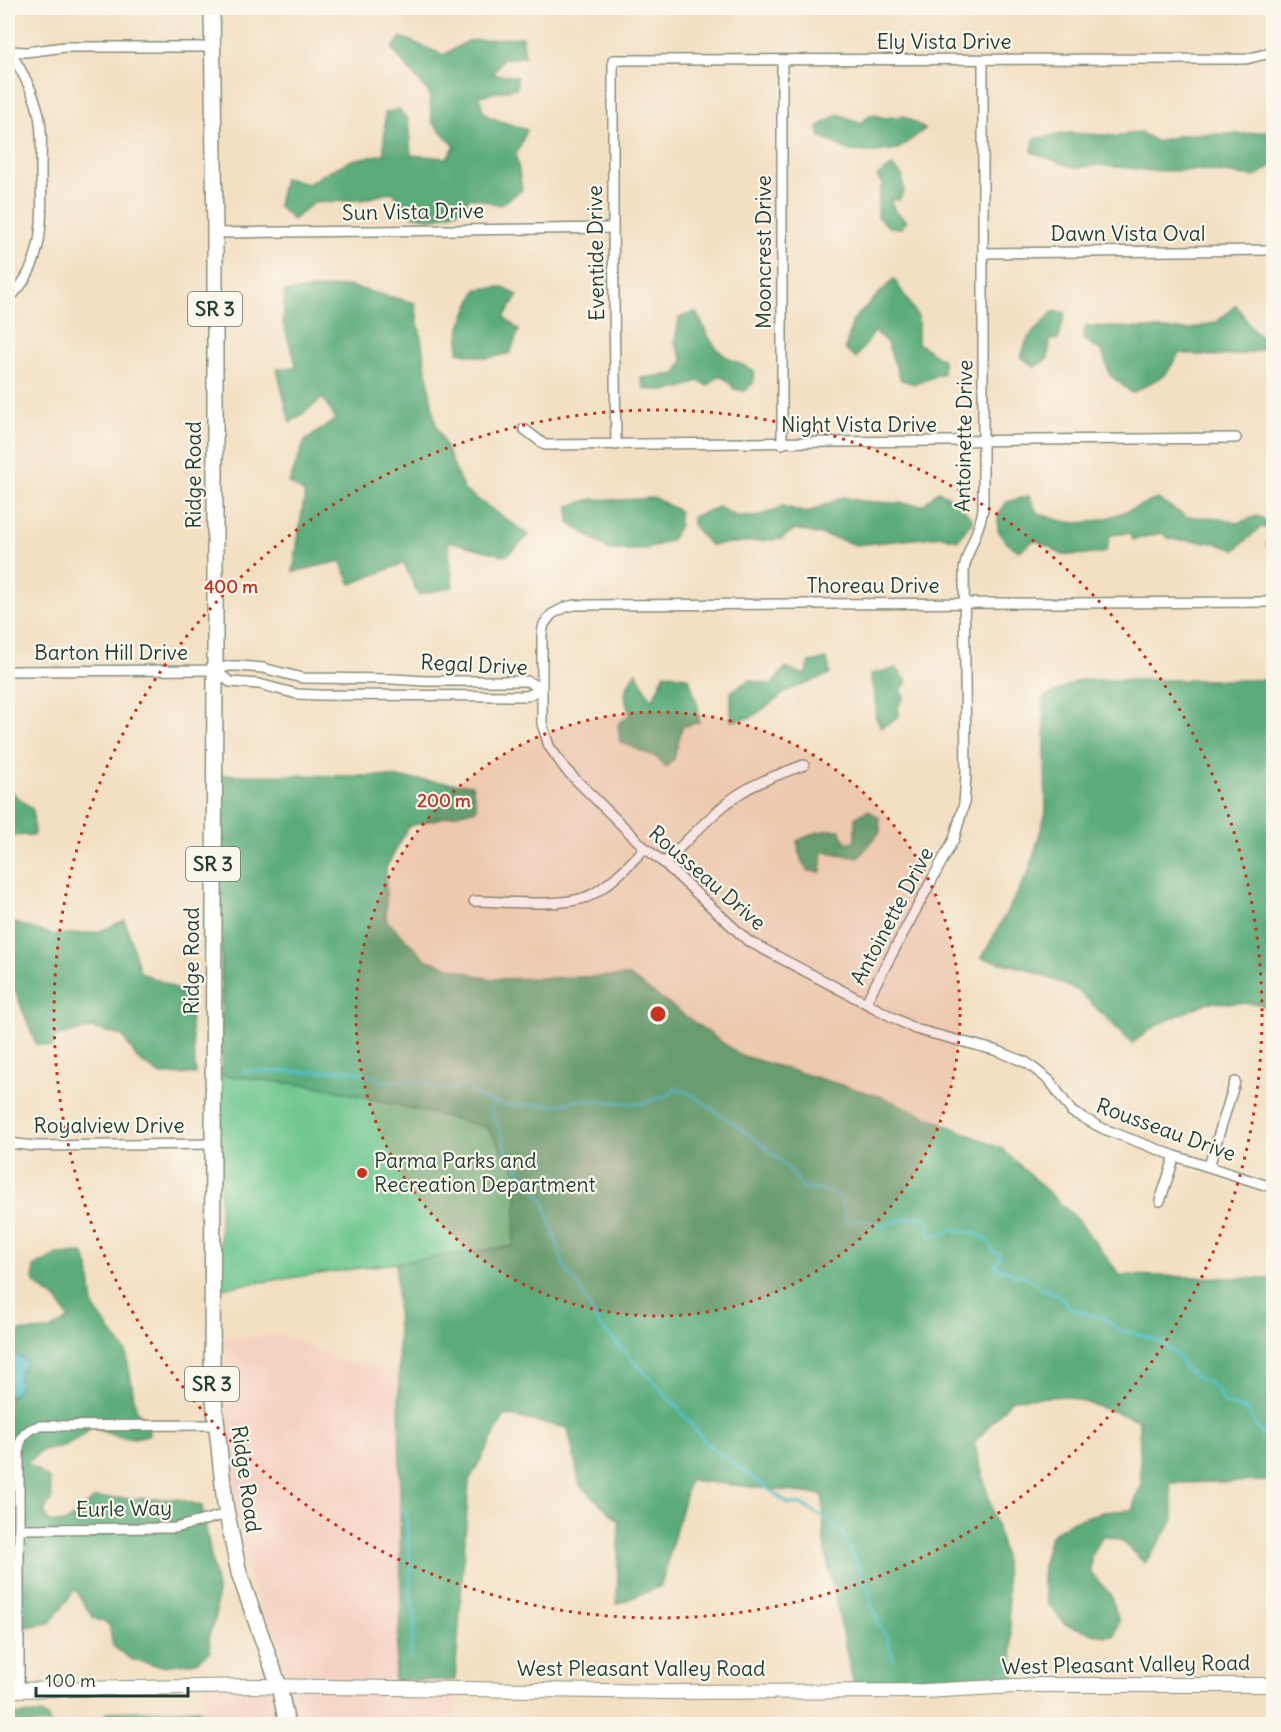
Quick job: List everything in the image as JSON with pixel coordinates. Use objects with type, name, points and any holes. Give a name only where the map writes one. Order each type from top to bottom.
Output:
[{"type":"main road","name":"Ridge Road","points":[[212,8],[215,232],[212,1380],[227,1514],[239,1573],[279,1686],[287,1725]]},
{"type":"main road","name":"West Pleasant Valley Road","points":[[14,1690],[279,1686],[681,1692],[942,1690],[1035,1685],[1274,1685]]},
{"type":"street","points":[[8,299],[21,286],[34,262],[42,227],[41,131],[38,111],[31,90],[9,52],[65,47],[212,47]]},
{"type":"street","name":"Ely Vista Drive","points":[[613,60],[1246,59],[1274,52]]},
{"type":"street","name":"Eventide Drive","points":[[613,60],[616,445]]},
{"type":"street","name":"Mooncrest Drive","points":[[782,60],[782,444]]},
{"type":"street","name":"Antoinette Drive","points":[[866,1002],[954,839],[964,804],[966,775],[964,570],[966,556],[982,520],[983,509],[983,60]]},
{"type":"street","name":"Sun Vista Drive","points":[[215,232],[613,228]]},
{"type":"street","name":"Dawn Vista Oval","points":[[983,253],[1274,250]]},
{"type":"street","name":"Night Vista Drive","points":[[524,429],[545,445],[1236,438]]},
{"type":"street","name":"Thoreau Drive","points":[[542,689],[541,642],[544,624],[552,614],[566,607],[1274,602]]},
{"type":"street","name":"Regal Drive","points":[[215,670],[229,666],[263,668],[302,678],[527,681],[542,689]]},
{"type":"street","name":"Barton Hill Drive","points":[[8,671],[215,670]]},
{"type":"street","name":"Regal Drive","points":[[215,670],[230,681],[259,684],[297,694],[527,696],[542,689]]},
{"type":"street","points":[[353,679],[353,695]]},
{"type":"street","name":"Rousseau Drive","points":[[542,689],[542,724],[549,746],[566,770],[645,848],[748,941],[915,1029],[998,1051],[1028,1063],[1050,1080],[1072,1112],[1104,1129],[1174,1156],[1274,1188]]},
{"type":"street","points":[[664,863],[716,812],[738,795],[777,775],[804,765]]},
{"type":"street","points":[[474,901],[566,902],[591,895],[615,878],[645,848]]},
{"type":"street","points":[[1209,1166],[1235,1082]]},
{"type":"street","name":"Royalview Drive","points":[[8,1143],[35,1146],[212,1144]]},
{"type":"street","points":[[1160,1201],[1174,1156]]},
{"type":"street","points":[[14,1690],[20,1528],[20,1447],[21,1439],[26,1432],[39,1426],[217,1425]]},
{"type":"street","name":"Eurle Way","points":[[20,1528],[175,1528],[227,1514]]},
{"type":"shaded area","points":[[278,1336],[295,1340],[345,1363],[399,1372],[401,1610],[394,1679],[455,1680],[456,1724],[205,1724],[204,1678],[287,1675],[247,1568],[234,1507],[221,1408],[220,1338]]},
{"type":"green space","points":[[401,37],[444,55],[468,41],[522,37],[525,57],[502,59],[493,74],[517,77],[517,88],[479,96],[483,111],[489,117],[527,130],[516,155],[522,190],[500,205],[470,197],[461,209],[434,219],[410,215],[393,192],[361,200],[313,203],[293,220],[278,206],[284,178],[308,184],[352,160],[384,154],[385,113],[399,109],[408,120],[411,155],[447,158],[455,146],[432,122],[429,93],[392,49]]},
{"type":"green space","points":[[838,114],[861,123],[871,114],[885,118],[904,116],[925,129],[898,149],[876,152],[851,151],[820,137],[818,127]]},
{"type":"green space","points":[[1274,131],[1273,165],[1255,177],[1199,170],[1154,171],[1099,165],[1075,168],[1032,152],[1034,139],[1070,133],[1117,136],[1140,132],[1157,142],[1188,134],[1241,134]]},
{"type":"green space","points":[[892,166],[902,175],[904,191],[899,200],[890,199],[895,211],[907,221],[901,228],[889,227],[878,217],[878,200],[882,184],[877,176]]},
{"type":"green space","points":[[894,279],[918,317],[918,343],[943,360],[943,373],[915,384],[901,380],[887,343],[875,331],[856,358],[845,349],[853,320]]},
{"type":"green space","points":[[348,286],[415,303],[435,422],[464,490],[529,535],[506,556],[448,541],[453,587],[418,595],[404,563],[351,584],[340,561],[293,572],[305,493],[289,483],[305,441],[336,419],[323,398],[290,423],[277,369],[297,367],[283,323],[285,292]]},
{"type":"green space","points":[[502,287],[518,295],[504,317],[519,330],[510,353],[487,358],[458,352],[460,327],[477,289]]},
{"type":"green space","points":[[1236,305],[1255,333],[1273,343],[1273,358],[1262,349],[1211,356],[1179,353],[1166,374],[1132,393],[1110,375],[1102,351],[1083,339],[1086,326],[1188,330],[1217,322]]},
{"type":"green space","points":[[695,312],[711,341],[720,352],[754,370],[753,383],[745,391],[734,389],[719,375],[708,386],[698,381],[672,390],[644,389],[641,378],[676,374],[683,360],[675,343],[679,318]]},
{"type":"green space","points":[[1053,312],[1065,312],[1059,339],[1050,340],[1048,358],[1035,367],[1021,357],[1028,338]]},
{"type":"green space","points":[[938,491],[956,501],[973,520],[958,540],[942,536],[856,545],[795,529],[781,539],[710,545],[693,526],[692,517],[718,507],[736,516],[757,517],[783,506],[806,513],[843,497],[862,501],[923,505]]},
{"type":"green space","points":[[1029,496],[1037,513],[1056,520],[1079,523],[1114,516],[1158,499],[1186,517],[1220,518],[1238,523],[1257,516],[1273,523],[1273,548],[1267,547],[1269,529],[1261,527],[1235,550],[1216,543],[1170,539],[1161,533],[1133,540],[1129,533],[1110,535],[1106,552],[1098,554],[1062,555],[1035,540],[1019,551],[1006,542],[998,530],[998,515],[1007,502]]},
{"type":"green space","points":[[655,498],[679,511],[679,526],[671,540],[645,550],[610,550],[569,523],[569,506],[592,499]]},
{"type":"green space","points":[[827,659],[830,674],[789,690],[752,717],[731,721],[731,692],[749,680],[772,685],[785,668],[805,675],[809,662]]},
{"type":"green space","points":[[896,668],[907,681],[901,691],[904,697],[898,706],[899,715],[892,722],[881,727],[875,716],[876,706],[871,674]]},
{"type":"green space","points":[[636,672],[652,701],[665,673],[689,678],[698,707],[699,722],[682,727],[674,759],[665,768],[656,757],[620,742],[618,724],[630,715],[626,693]]},
{"type":"green space","points":[[1079,680],[1273,680],[1273,1015],[1261,1004],[1208,1002],[1157,1025],[1132,1043],[1079,991],[1028,969],[982,958],[1029,871],[1046,813],[1044,698]]},
{"type":"green space","points":[[221,775],[380,776],[472,785],[477,809],[409,826],[386,868],[386,920],[427,960],[489,979],[629,976],[740,1055],[882,1097],[1002,1149],[1077,1219],[1120,1275],[1273,1279],[1273,1481],[1170,1483],[1174,1520],[1145,1563],[1120,1540],[1103,1535],[1091,1555],[1091,1573],[1110,1594],[1119,1621],[1114,1636],[1106,1637],[1065,1624],[1047,1603],[1042,1578],[1044,1558],[1050,1537],[1068,1523],[1102,1512],[1132,1510],[1141,1483],[1139,1420],[1066,1396],[1012,1399],[974,1443],[1004,1555],[1015,1682],[853,1682],[824,1544],[823,1495],[689,1480],[661,1586],[617,1604],[619,1521],[580,1485],[568,1428],[505,1415],[469,1481],[455,1680],[394,1680],[401,1610],[396,1263],[513,1246],[519,1175],[487,1127],[323,1087],[221,1075]]},
{"type":"green space","points":[[8,789],[33,810],[34,835],[8,836]]},
{"type":"green space","points":[[868,810],[879,818],[880,832],[858,858],[823,851],[821,872],[809,871],[802,862],[797,841],[815,833],[840,830],[846,843],[855,841],[855,818]]},
{"type":"green space","points":[[125,920],[140,972],[171,986],[188,998],[196,1074],[161,1075],[137,1059],[123,1036],[92,1028],[55,1037],[52,1047],[36,1044],[8,972],[8,921],[54,935],[98,932]]},
{"type":"green space","points":[[221,1075],[323,1087],[488,1127],[519,1175],[514,1246],[220,1288]]},
{"type":"green space","points":[[83,1253],[89,1268],[93,1307],[126,1352],[136,1409],[148,1424],[149,1434],[134,1438],[119,1437],[92,1424],[84,1435],[61,1447],[43,1450],[27,1463],[49,1479],[52,1498],[44,1511],[49,1522],[65,1523],[95,1498],[179,1499],[202,1506],[217,1589],[216,1616],[208,1638],[211,1651],[196,1662],[162,1666],[132,1660],[113,1646],[109,1624],[93,1618],[75,1589],[50,1623],[8,1630],[8,1332],[50,1330],[69,1319],[58,1301],[34,1283],[34,1267],[57,1254]]},
{"type":"green space","points":[[199,1709],[207,1718],[213,1715],[213,1724],[93,1724],[109,1712]]},
{"type":"green space","points":[[42,1714],[47,1717],[50,1724],[8,1724],[8,1715]]},
{"type":"water","points":[[8,1356],[23,1358],[27,1363],[19,1373],[18,1388],[8,1398]]},
{"type":"waterway","points":[[243,1071],[347,1070],[373,1076],[380,1081],[417,1081],[441,1089],[455,1089],[464,1085],[481,1098],[502,1105],[556,1105],[580,1100],[641,1104],[670,1094],[677,1088],[702,1101],[757,1140],[787,1168],[803,1188],[825,1191],[840,1198],[846,1221],[868,1221],[883,1226],[902,1219],[919,1217],[926,1218],[929,1223],[929,1234],[932,1236],[949,1232],[952,1228],[982,1237],[991,1245],[993,1251],[1000,1254],[995,1265],[998,1269],[1008,1270],[1013,1275],[1026,1276],[1045,1290],[1057,1294],[1072,1309],[1103,1318],[1121,1330],[1158,1341],[1178,1355],[1183,1366],[1194,1376],[1210,1383],[1225,1404],[1247,1410],[1256,1427],[1267,1440],[1274,1438]]},
{"type":"waterway","points":[[492,1103],[491,1112],[502,1135],[505,1149],[512,1162],[544,1201],[564,1267],[578,1285],[599,1325],[673,1402],[707,1444],[789,1504],[801,1504],[833,1523],[844,1536],[868,1588],[873,1610],[886,1636],[894,1660]]},
{"type":"waterway","points":[[403,1510],[406,1512],[411,1572],[410,1590],[415,1612],[409,1659]]},
{"type":"place","name":"Parma Parks and Recreation Department","points":[[362,1173]]}]
